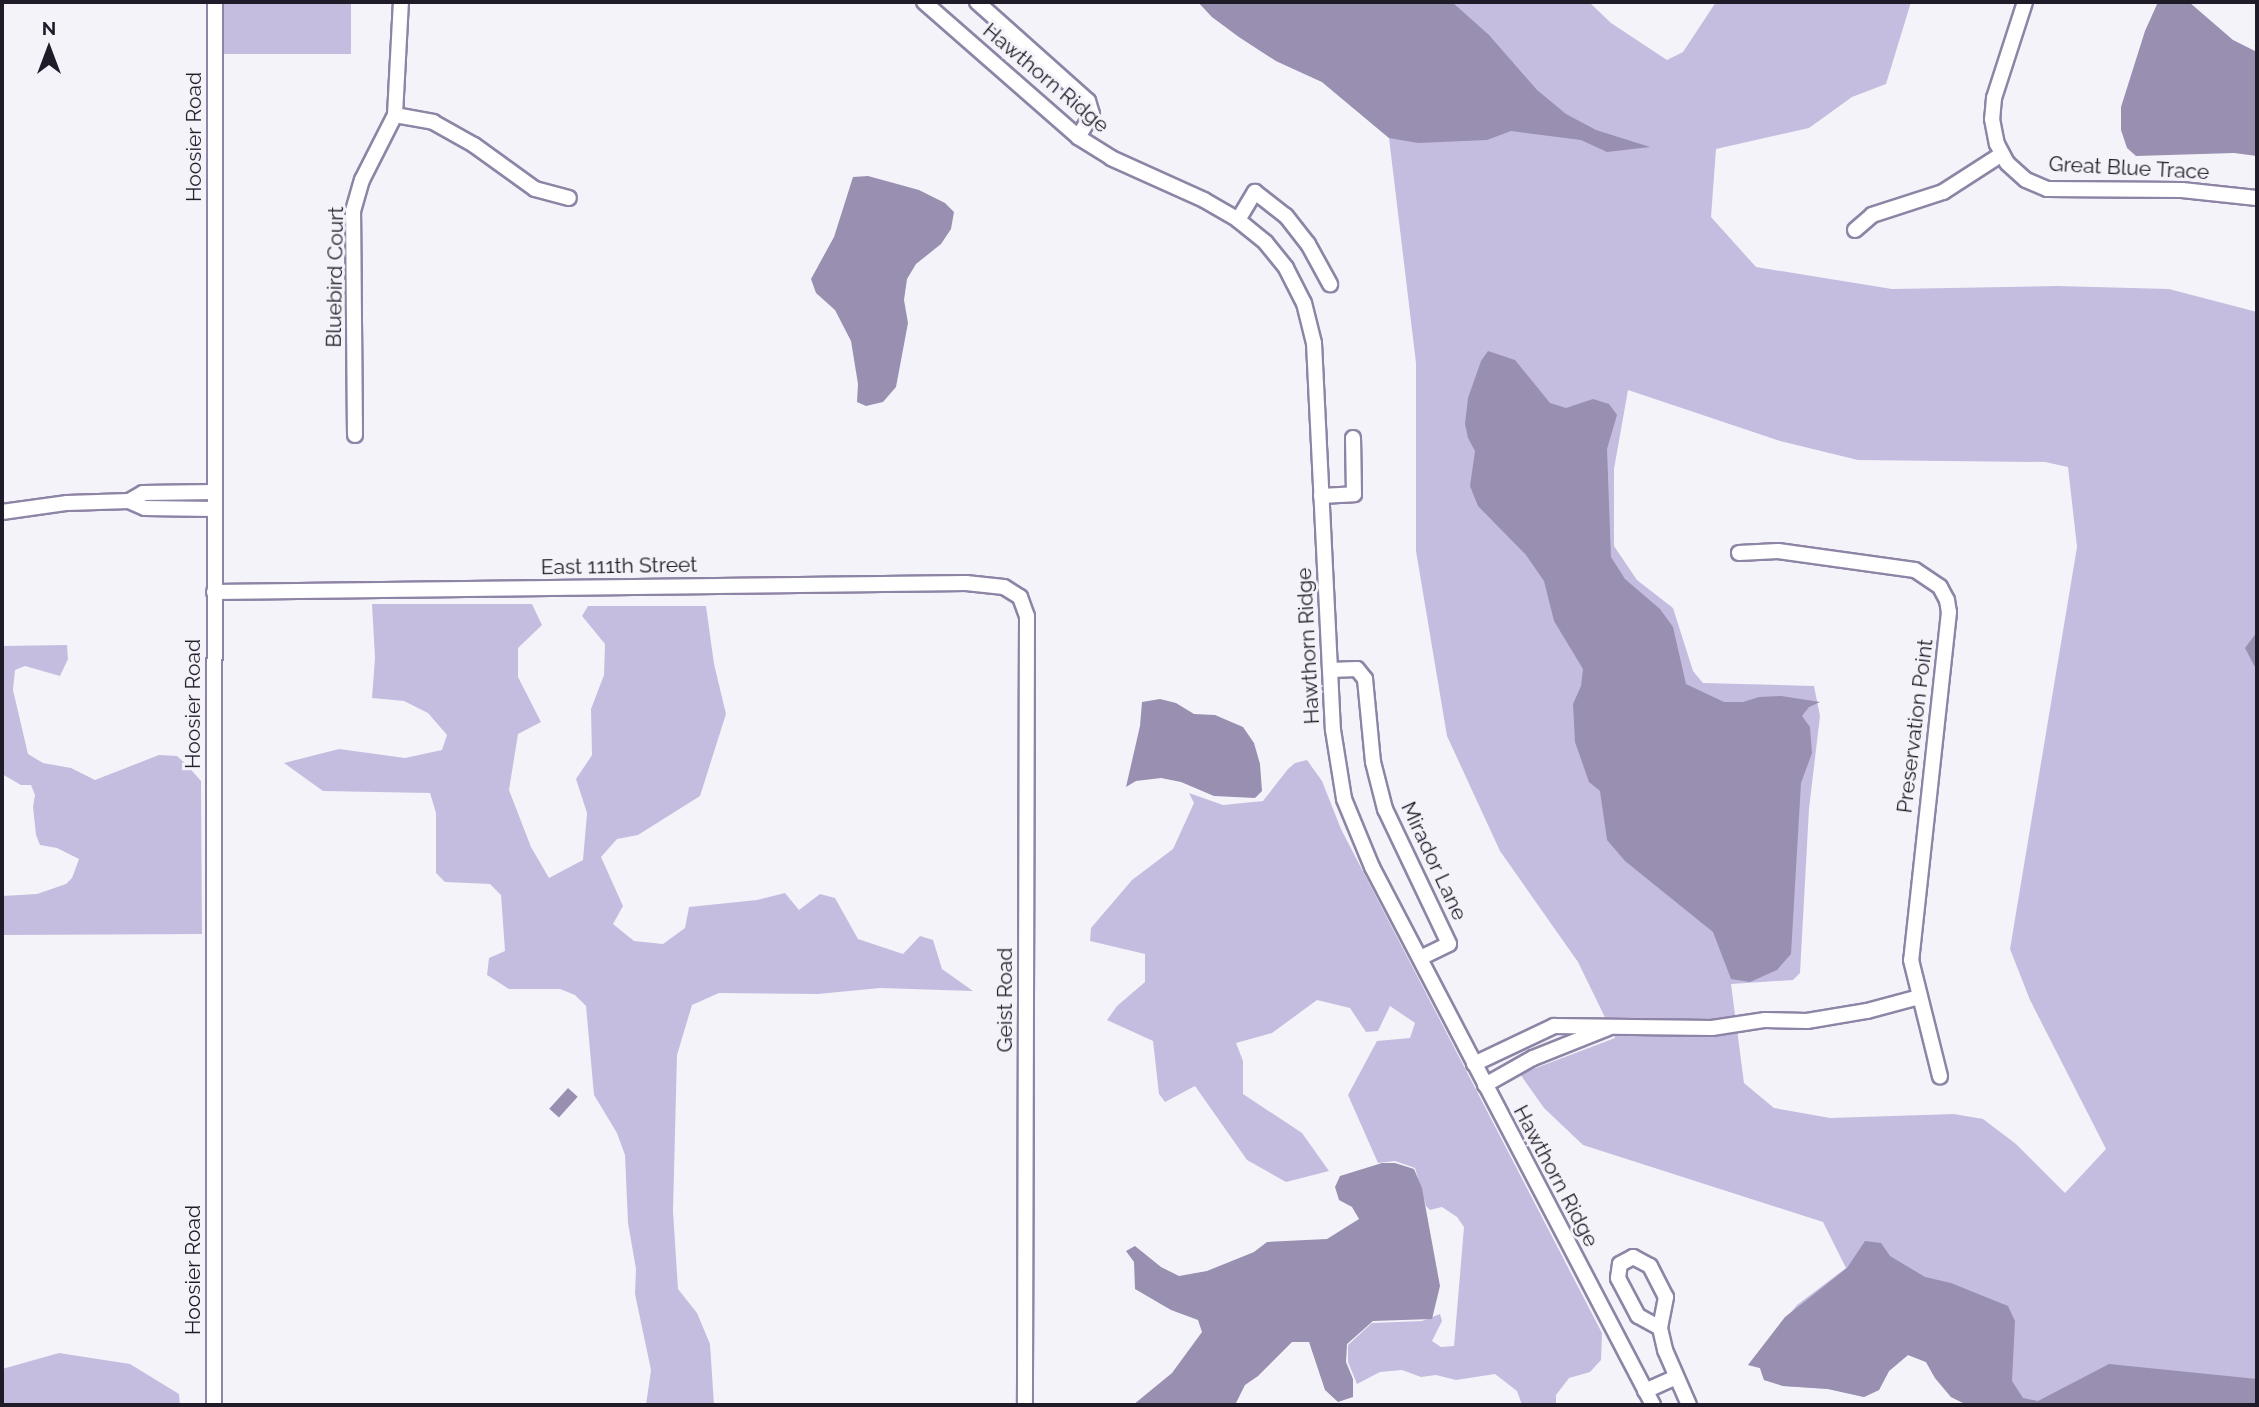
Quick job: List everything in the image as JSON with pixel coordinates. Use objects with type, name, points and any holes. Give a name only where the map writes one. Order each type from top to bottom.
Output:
[{"type":"street","name":"Hoosier Road","points":[[214,1405],[215,2]]},
{"type":"street","name":"Bluebird Court","points":[[355,435],[353,211],[362,180],[395,115],[401,2]]},
{"type":"street","name":"Hawthorn Ridge","points":[[924,2],[1078,137],[1111,158],[1204,200],[1238,220],[1266,243],[1286,268],[1308,318],[1314,343],[1335,753],[1344,799],[1372,867],[1653,1405]]},
{"type":"street","points":[[977,2],[1088,102],[1092,114],[1078,137]]},
{"type":"street","name":"Great Blue Trace","points":[[2025,2],[1994,98],[1992,119],[2007,163],[2026,180],[2047,189],[2182,190],[2257,198]]},
{"type":"street","points":[[395,115],[433,122],[474,145],[535,188],[569,198]]},
{"type":"street","points":[[1855,230],[1872,215],[1942,192],[2002,154]]},
{"type":"street","points":[[1238,220],[1255,192],[1286,216],[1308,244],[1330,284]]},
{"type":"street","points":[[1321,496],[1354,494],[1353,439]]},
{"type":"street","points":[[129,501],[143,493],[214,492]]},
{"type":"street","points":[[2,512],[67,503],[129,501],[145,508],[214,509]]},
{"type":"street","name":"Preservation Point","points":[[1739,553],[1778,551],[1915,570],[1940,587],[1947,600],[1949,612],[1911,960],[1940,1076]]},
{"type":"street","name":"East 111th Street","points":[[214,592],[966,583],[1004,587],[1020,597]]},
{"type":"street","name":"Geist Road","points":[[1020,597],[1027,617],[1025,1405]]},
{"type":"street","name":"Mirador Lane","points":[[1330,670],[1357,669],[1365,679],[1373,762],[1385,809],[1449,944],[1420,958]]},
{"type":"street","points":[[1474,1064],[1554,1026],[1712,1028],[1765,1020],[1807,1021],[1867,1011],[1919,997]]},
{"type":"street","points":[[1485,1085],[1534,1058],[1609,1027]]},
{"type":"street","points":[[1660,1328],[1637,1316],[1618,1278],[1620,1264],[1627,1259],[1639,1258],[1650,1266],[1666,1297],[1660,1337],[1689,1405]]},
{"type":"street","points":[[1646,1391],[1676,1377]]},
{"type":"shaded area","points":[[222,2],[351,2],[351,54],[222,54]]},
{"type":"shaded area","points":[[1198,2],[1589,2],[1611,23],[1667,60],[1683,52],[1716,2],[1911,2],[1886,84],[1852,97],[1809,128],[1716,149],[1711,217],[1756,267],[1892,289],[2057,286],[2169,289],[2257,312],[2257,1405],[1967,1405],[1951,1397],[1926,1362],[1908,1355],[1889,1371],[1879,1390],[1864,1397],[1828,1389],[1783,1386],[1764,1380],[1760,1368],[1748,1365],[1797,1305],[1846,1268],[1823,1222],[1583,1145],[1544,1108],[1520,1074],[1615,1038],[1578,962],[1500,851],[1447,736],[1416,551],[1416,363],[1389,138],[1322,82],[1276,61],[1212,17]],"holes":[[[1628,390],[1780,441],[1858,460],[2045,462],[2068,467],[2077,547],[2010,949],[2030,1000],[2106,1149],[2065,1193],[2016,1144],[1983,1119],[1954,1114],[1830,1118],[1774,1108],[1744,1083],[1731,984],[1793,980],[1800,973],[1809,809],[1820,716],[1814,686],[1703,683],[1693,671],[1673,608],[1637,580],[1614,546],[1614,469]]]},
{"type":"shaded area","points":[[1198,2],[1452,2],[1489,35],[1537,90],[1566,114],[1596,130],[1650,147],[1607,152],[1581,140],[1511,131],[1487,140],[1418,143],[1389,138],[1322,82],[1276,61],[1212,17]]},
{"type":"shaded area","points":[[2158,2],[2189,2],[2233,40],[2257,52],[2257,156],[2234,153],[2136,156],[2127,148],[2121,130],[2121,107],[2145,31]]},
{"type":"shaded area","points":[[868,176],[919,190],[945,203],[954,212],[951,229],[941,244],[916,264],[907,279],[904,300],[908,323],[896,387],[883,402],[866,406],[857,402],[858,384],[851,341],[835,310],[816,293],[811,279],[834,237],[853,177]]},
{"type":"shaded area","points":[[1488,351],[1515,360],[1550,403],[1566,408],[1593,399],[1609,404],[1617,415],[1607,449],[1611,557],[1625,579],[1660,609],[1673,627],[1686,684],[1724,702],[1781,696],[1820,702],[1809,707],[1802,716],[1810,727],[1812,753],[1801,783],[1791,954],[1777,970],[1750,982],[1731,979],[1713,932],[1625,861],[1607,840],[1600,791],[1589,782],[1575,742],[1573,704],[1581,686],[1583,669],[1554,621],[1544,581],[1526,555],[1478,506],[1470,486],[1475,451],[1465,424],[1468,398],[1481,361]]},
{"type":"shaded area","points":[[372,604],[532,604],[542,625],[518,648],[518,677],[541,722],[518,734],[509,790],[531,847],[549,878],[583,860],[587,813],[576,779],[592,755],[591,709],[604,675],[605,644],[582,616],[588,606],[706,606],[714,664],[726,714],[700,796],[638,835],[617,839],[601,857],[623,906],[613,924],[634,941],[663,944],[685,928],[689,907],[757,900],[785,893],[799,910],[820,894],[835,898],[858,939],[903,954],[920,936],[933,940],[942,969],[973,991],[880,988],[818,994],[719,993],[692,1005],[677,1055],[673,1211],[678,1289],[697,1313],[710,1344],[714,1405],[646,1405],[651,1370],[635,1294],[636,1269],[628,1223],[625,1155],[617,1133],[594,1095],[586,1006],[575,995],[560,989],[509,989],[487,975],[489,958],[505,951],[501,895],[490,884],[445,882],[436,873],[436,813],[430,793],[323,791],[284,763],[339,749],[405,758],[442,750],[447,735],[428,713],[404,701],[372,698],[375,658]]},
{"type":"shaded area","points":[[2257,632],[2257,671],[2245,648]]},
{"type":"shaded area","points":[[67,645],[68,659],[60,676],[25,666],[15,670],[13,690],[28,754],[43,763],[71,768],[95,780],[159,755],[177,756],[187,765],[201,781],[202,934],[2,935],[2,896],[37,894],[66,884],[72,878],[79,859],[57,848],[40,845],[36,835],[33,807],[35,795],[31,785],[21,785],[2,774],[2,646]]},
{"type":"shaded area","points":[[1160,699],[1176,703],[1194,714],[1215,715],[1243,727],[1254,743],[1260,764],[1262,791],[1255,798],[1214,796],[1181,782],[1161,778],[1136,781],[1126,787],[1140,726],[1142,702]]},
{"type":"shaded area","points":[[1307,760],[1322,781],[1341,829],[1602,1333],[1601,1360],[1590,1372],[1569,1378],[1556,1395],[1556,1404],[1522,1405],[1517,1391],[1495,1374],[1456,1380],[1436,1375],[1421,1377],[1402,1370],[1380,1372],[1357,1384],[1348,1362],[1348,1345],[1372,1323],[1422,1321],[1440,1314],[1442,1321],[1432,1341],[1441,1347],[1454,1346],[1464,1227],[1457,1217],[1442,1207],[1430,1210],[1426,1206],[1415,1168],[1395,1161],[1378,1163],[1348,1095],[1377,1041],[1410,1038],[1415,1023],[1390,1006],[1378,1031],[1366,1032],[1350,1008],[1317,1000],[1272,1033],[1236,1043],[1243,1061],[1243,1094],[1302,1133],[1329,1171],[1286,1182],[1247,1160],[1195,1086],[1165,1102],[1159,1094],[1153,1041],[1107,1020],[1117,1006],[1145,982],[1145,954],[1090,941],[1091,928],[1132,880],[1173,849],[1194,803],[1189,793],[1223,805],[1263,801],[1288,769],[1295,763]]},
{"type":"shaded area","points":[[568,1088],[578,1097],[559,1118],[549,1109]]},
{"type":"shaded area","points":[[1382,1163],[1395,1163],[1414,1169],[1422,1188],[1440,1286],[1432,1319],[1373,1321],[1347,1344],[1346,1362],[1353,1379],[1353,1397],[1338,1402],[1325,1390],[1309,1342],[1292,1342],[1258,1376],[1245,1385],[1235,1405],[1133,1405],[1172,1373],[1202,1332],[1198,1320],[1171,1310],[1135,1289],[1134,1262],[1126,1251],[1135,1246],[1161,1267],[1179,1276],[1207,1271],[1254,1252],[1267,1242],[1327,1239],[1359,1219],[1352,1207],[1339,1200],[1335,1187],[1340,1176]]},
{"type":"shaded area","points":[[1865,1241],[1881,1243],[1890,1256],[1925,1277],[1951,1283],[2008,1306],[2015,1321],[2012,1381],[2023,1398],[2038,1401],[2109,1364],[2257,1379],[2257,1405],[1967,1405],[1951,1397],[1926,1362],[1908,1355],[1889,1371],[1879,1390],[1864,1397],[1828,1389],[1783,1386],[1764,1380],[1760,1368],[1748,1365],[1785,1317],[1847,1268]]},
{"type":"shaded area","points":[[59,1353],[130,1364],[179,1394],[180,1405],[2,1405],[2,1369]]}]
